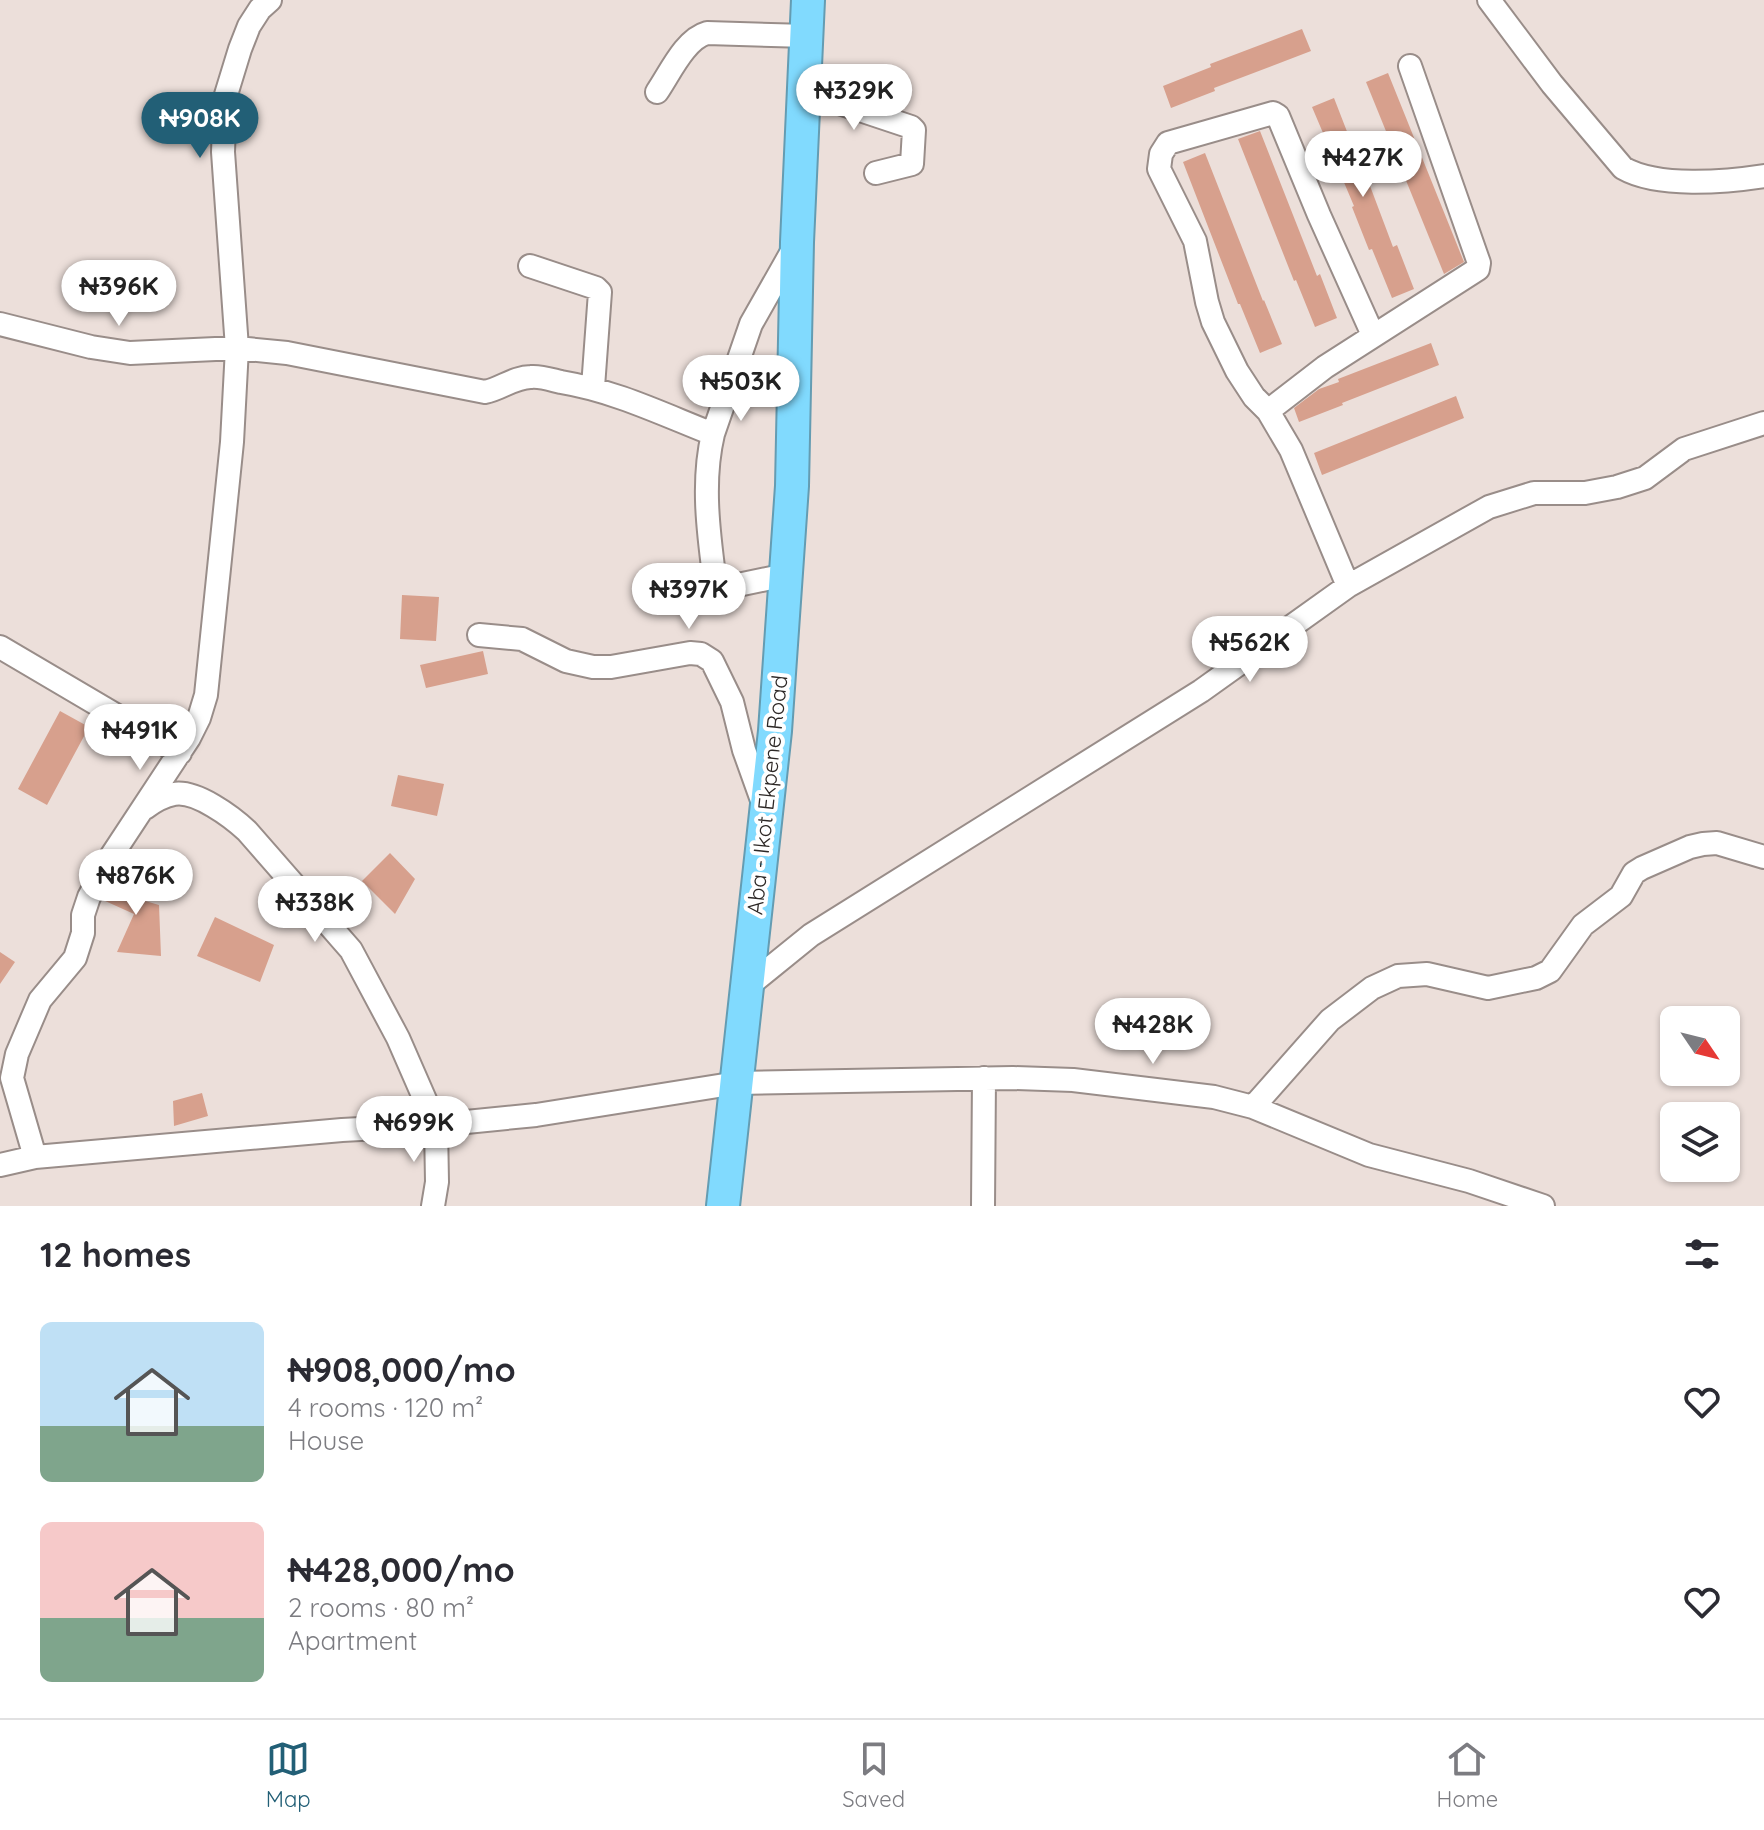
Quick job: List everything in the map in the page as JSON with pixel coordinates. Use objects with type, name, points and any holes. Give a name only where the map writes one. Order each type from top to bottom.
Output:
[{"type":"highway","name":"Aba - Ikot Ekpene Road","points":[[723,1206],[775,731],[786,575],[792,486],[797,242],[808,0]]},
{"type":"street","points":[[35,1157],[12,1078],[17,1054],[40,1000],[75,958],[89,897],[110,858],[177,757],[199,718],[206,695],[231,456],[237,348],[223,152],[225,98],[249,26],[270,0]]},
{"type":"street","points":[[1489,0],[1552,84],[1623,168],[1644,177],[1691,181],[1732,181],[1764,176]]},
{"type":"street","points":[[657,92],[690,42],[698,35],[807,36]]},
{"type":"street","points":[[1268,411],[1325,367],[1478,269],[1479,263],[1410,66]]},
{"type":"street","points":[[803,91],[914,130],[912,164],[876,173]]},
{"type":"street","points":[[1348,586],[1291,450],[1268,411],[1254,397],[1237,371],[1213,322],[1195,241],[1159,169],[1161,154],[1168,143],[1273,113],[1278,116],[1373,335]]},
{"type":"street","points":[[786,575],[733,586],[725,585],[714,575],[707,489],[710,445],[751,324],[797,242]]},
{"type":"street","points":[[530,266],[600,292],[593,387]]},
{"type":"street","points":[[0,324],[91,347],[130,353],[237,348],[287,353],[485,392],[516,379],[533,376],[593,387],[713,434]]},
{"type":"street","points":[[748,986],[811,935],[1201,691],[1348,586],[1489,507],[1534,493],[1585,493],[1617,487],[1645,478],[1684,449],[1764,423]]},
{"type":"street","points":[[479,635],[522,639],[566,661],[593,667],[701,654],[712,661],[732,702],[744,750],[766,812]]},
{"type":"street","points":[[0,647],[177,757],[188,794]]},
{"type":"street","points":[[143,809],[175,794],[188,794],[231,816],[351,950],[398,1038],[436,1125],[437,1182],[433,1206]]},
{"type":"street","points":[[1253,1107],[1330,1020],[1372,988],[1398,976],[1427,974],[1488,988],[1536,978],[1550,971],[1583,925],[1621,896],[1634,873],[1642,868],[1703,844],[1717,843],[1764,857]]},
{"type":"street","points":[[0,1165],[35,1157],[536,1115],[737,1083],[984,1078],[1073,1080],[1214,1097],[1253,1107],[1369,1155],[1469,1181],[1543,1206]]},
{"type":"street","points":[[983,1206],[984,1078]]},
{"type":"building","points":[[1302,29],[1311,51],[1171,108],[1163,86],[1211,67],[1210,64]]},
{"type":"building","points":[[1388,73],[1464,262],[1444,274],[1366,82]]},
{"type":"building","points":[[1334,98],[1393,247],[1397,245],[1414,289],[1392,298],[1372,249],[1369,250],[1312,107]]},
{"type":"building","points":[[1260,131],[1317,276],[1320,274],[1337,318],[1315,327],[1238,139]]},
{"type":"building","points":[[1205,153],[1282,344],[1260,353],[1183,162]]},
{"type":"building","points":[[1431,343],[1439,365],[1299,422],[1294,408],[1319,389]]},
{"type":"building","points":[[1456,396],[1464,418],[1322,475],[1314,453]]},
{"type":"building","points":[[402,595],[439,597],[436,641],[400,639]]},
{"type":"building","points":[[483,651],[488,674],[426,688],[420,665]]},
{"type":"building","points":[[60,711],[89,727],[47,805],[18,789]]},
{"type":"building","points":[[398,775],[444,784],[437,816],[391,806]]},
{"type":"building","points":[[390,853],[415,879],[395,914],[362,881]]},
{"type":"building","points":[[120,869],[141,879],[135,898],[159,905],[161,956],[117,952],[134,914],[103,900]]},
{"type":"building","points":[[215,917],[274,945],[260,982],[197,956]]},
{"type":"building","points":[[0,952],[15,962],[0,984]]},
{"type":"building","points":[[202,1093],[208,1116],[174,1126],[173,1101]]}]
